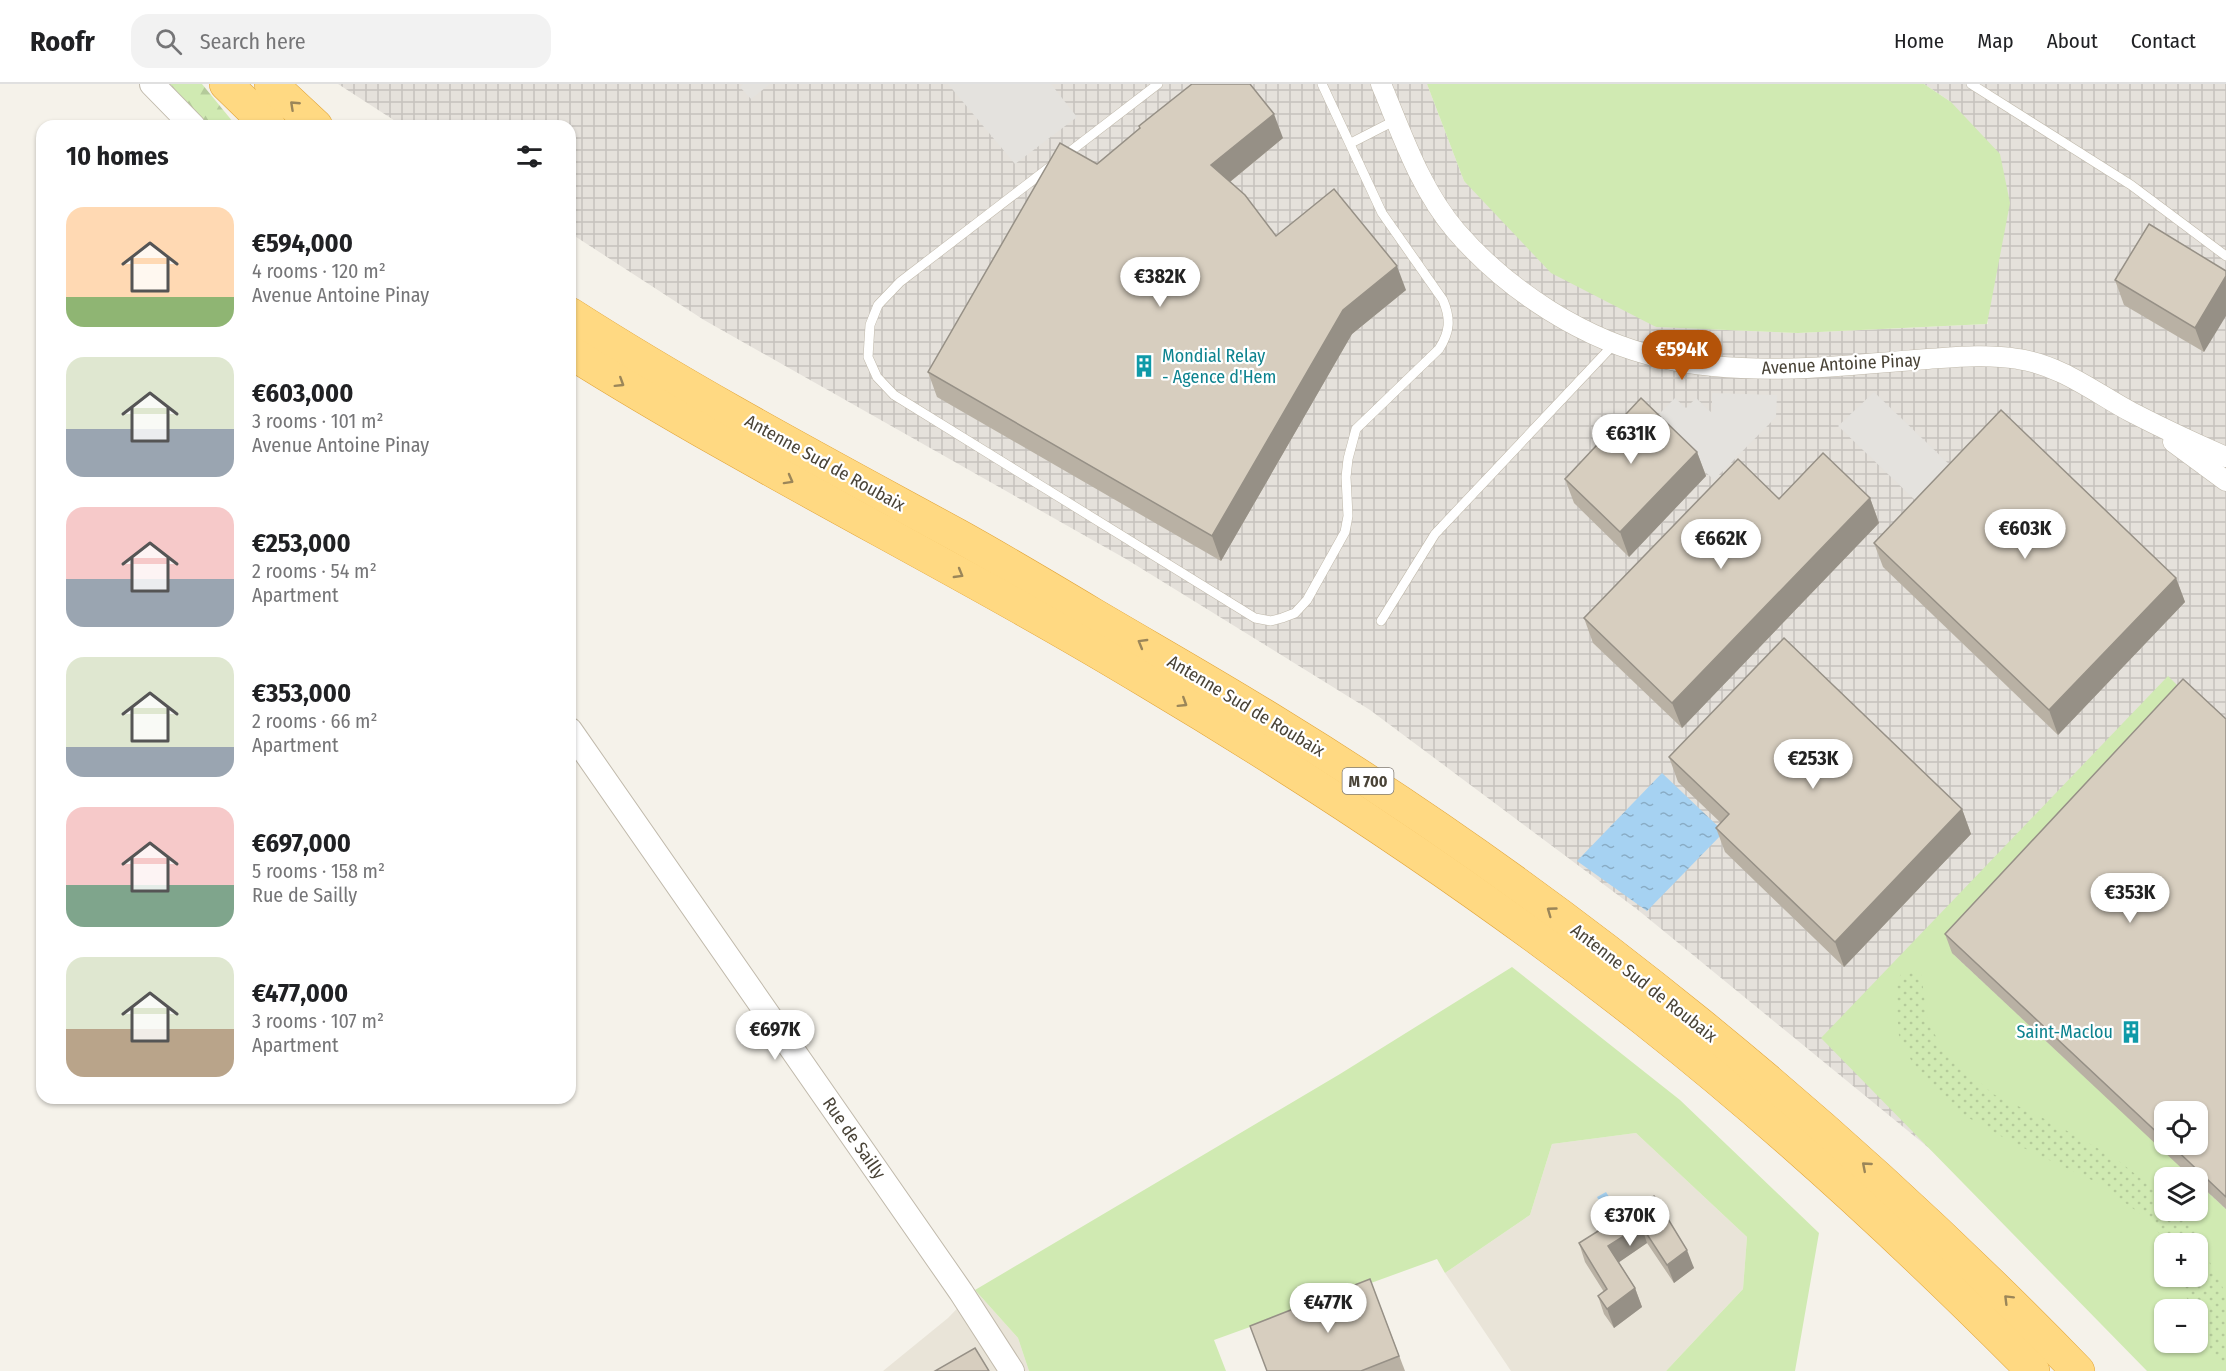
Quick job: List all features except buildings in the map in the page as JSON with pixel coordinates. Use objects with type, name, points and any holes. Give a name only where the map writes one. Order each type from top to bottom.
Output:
[{"type":"highway","points":[[226,84],[263,120]]},
{"type":"highway","points":[[272,84],[310,120]]},
{"type":"highway","name":"Antenne Sud de Roubaix","points":[[576,319],[691,389],[796,449],[960,537],[1161,654],[1278,724],[1426,820],[1555,913],[1719,1041],[1905,1201],[2078,1371]]},
{"type":"highway","name":"Antenne Sud de Roubaix","points":[[576,356],[707,434],[1145,680],[1312,783],[1398,840],[1619,1000],[1672,1042],[1863,1206],[1948,1285],[2033,1371]]},
{"type":"highway","points":[[2044,1336],[2095,1371]]},
{"type":"street","points":[[152,84],[187,120]]},
{"type":"street","name":"Avenue Antoine Pinay","points":[[1381,84],[1413,162],[1456,230],[1504,278],[1529,296],[1584,329],[1615,343],[1636,351],[1686,363],[1767,369],[1945,358],[2015,358],[2037,363],[2069,376],[2132,412],[2226,457]]},
{"type":"street","name":"Avenue Antoine Pinay","points":[[2132,412],[2226,481]]},
{"type":"street","name":"Rue de Sailly","points":[[576,739],[961,1292],[1012,1371]]},
{"type":"lane","points":[[1158,84],[900,282],[878,305],[870,325],[868,357],[877,377],[894,395],[1255,618],[1271,621],[1295,613],[1308,600],[1345,532],[1348,516],[1346,477],[1356,429],[1439,349],[1446,337],[1449,325],[1448,312],[1443,300],[1382,213],[1322,84]]},
{"type":"lane","points":[[1971,84],[2131,186],[2226,256]]},
{"type":"lane","points":[[1351,143],[1396,120]]},
{"type":"lane","points":[[1381,621],[1436,534],[1615,343]]},
{"type":"shaded area","points":[[338,84],[1427,84],[1464,181],[1656,327],[1798,333],[1988,324],[1951,102],[1924,84],[2226,84],[2226,1371],[2153,1371],[1990,1198],[1638,910],[1370,710],[1126,559],[704,320],[576,237],[576,120],[394,120]]},
{"type":"shaded area","points":[[743,84],[770,84],[751,99],[740,87]]},
{"type":"shaded area","points":[[948,84],[1051,84],[1077,117],[1015,164]]},
{"type":"shaded area","points":[[1874,392],[1951,466],[1917,502],[1838,426]]},
{"type":"shaded area","points":[[1712,393],[1777,395],[1776,417],[1714,480],[1652,421],[1675,398],[1686,408],[1696,398],[1712,413]]},
{"type":"shaded area","points":[[1636,1133],[1747,1237],[1743,1289],[1666,1371],[1511,1371],[1445,1273],[1530,1215],[1552,1144]]},
{"type":"shaded area","points":[[975,1290],[1018,1338],[1029,1371],[883,1371],[948,1318]]},
{"type":"green space","points":[[170,84],[202,84],[231,120],[201,120]]},
{"type":"green space","points":[[1427,84],[1924,84],[1951,102],[2000,154],[2010,203],[1987,324],[1798,333],[1656,327],[1551,273],[1464,181]]},
{"type":"green space","points":[[2168,676],[2190,698],[1952,953],[2154,1142],[2154,1155],[2168,1155],[2181,1167],[2154,1167],[2154,1221],[2208,1221],[2208,1192],[2226,1209],[2226,1371],[2147,1371],[1821,1038]]},
{"type":"green space","points":[[1512,967],[1680,1100],[1819,1233],[1795,1371],[1666,1371],[1743,1289],[1747,1237],[1636,1133],[1552,1144],[1530,1215],[1445,1273],[1437,1259],[1214,1340],[1226,1371],[1029,1371],[1018,1338],[975,1290],[1340,1074]]},
{"type":"green space","points":[[1911,968],[1921,973],[1928,1024],[1946,1052],[1993,1094],[2053,1123],[2115,1158],[2154,1189],[2154,1221],[2189,1221],[2195,1233],[2159,1233],[2149,1220],[2096,1182],[2013,1143],[1953,1109],[1912,1062],[1899,1036],[1895,987],[1901,974]]},
{"type":"green space","points":[[2208,1258],[2226,1294],[2226,1371],[2208,1346],[2208,1299],[2187,1299],[2183,1287],[2208,1287]]},
{"type":"water","points":[[1662,773],[1724,832],[1647,911],[1577,861]]},
{"type":"water","points":[[1606,1192],[1623,1219],[1613,1225],[1597,1197]]},
{"type":"place","name":"Mondial Relay - Agence d'Hem","points":[[1144,366]]},
{"type":"place","name":"Saint-Maclou","points":[[2131,1032]]}]
